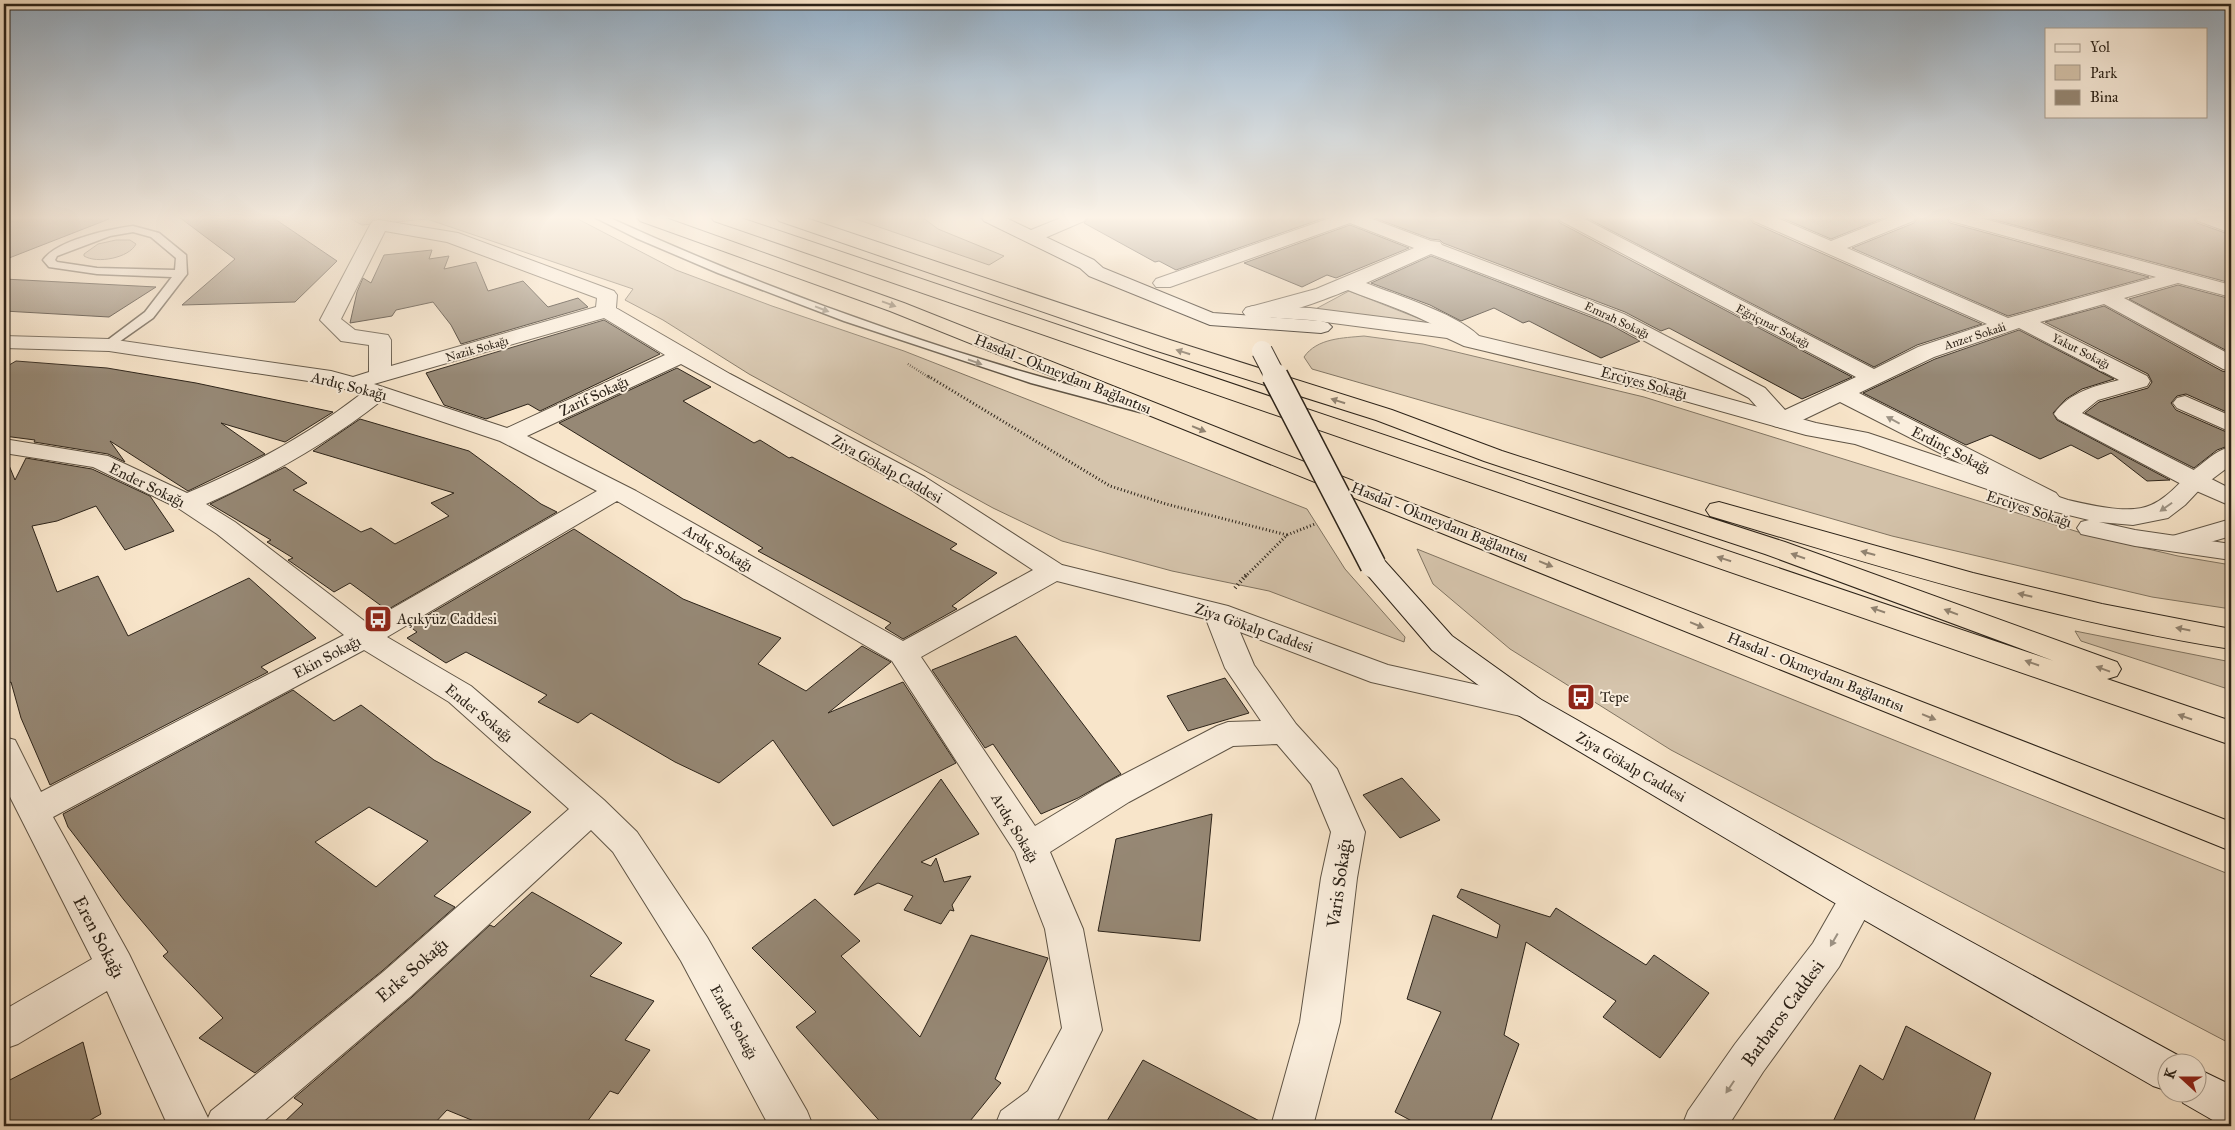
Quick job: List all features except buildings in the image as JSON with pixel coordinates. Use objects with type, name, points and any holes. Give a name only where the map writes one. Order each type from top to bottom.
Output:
[{"type":"highway","name":"Hasdal - Okmeydanı Bağlantısı","points":[[793,270],[897,307],[1154,411],[1376,496],[2231,837]]},
{"type":"highway","points":[[875,270],[2231,732]]},
{"type":"highway","points":[[940,270],[1162,345],[1384,416],[1493,456],[1617,495],[1890,588],[2231,716]]},
{"type":"highway","points":[[1384,416],[1443,428],[1528,451],[1803,535],[1993,587],[2088,610],[2231,639]]},
{"type":"street","points":[[187,503],[217,491],[286,455],[343,420],[379,384],[380,340],[349,336],[330,320],[356,270]]},
{"type":"street","points":[[539,270],[607,295],[606,311]]},
{"type":"street","points":[[1093,270],[1210,319],[1247,317],[1291,305],[1350,284],[1381,270]]},
{"type":"street","points":[[1123,270],[1163,283],[1247,317],[1262,351],[1373,565],[1442,643],[1528,707]]},
{"type":"street","points":[[1163,283],[1201,270]]},
{"type":"street","name":"Emrah Sokağı","points":[[1494,270],[1617,318],[1757,393],[1782,421]]},
{"type":"street","name":"Eğriçınar Sokağı","points":[[1668,270],[1873,377]]},
{"type":"street","name":"Yakut Sokağı","points":[[1887,270],[2014,323],[2139,381],[2090,395],[2066,414],[2194,481]]},
{"type":"street","points":[[2150,270],[2231,291]]},
{"type":"street","name":"Anzer Sokaåi","points":[[1782,421],[1926,352],[2014,323],[2177,277]]},
{"type":"street","points":[[2206,284],[2231,280]]},
{"type":"street","name":"Erciyes Sokağı","points":[[1350,284],[1446,323],[1472,341]]},
{"type":"street","points":[[2107,297],[2231,364]]},
{"type":"street","name":"Ziya Gökalp Caddesi","points":[[606,311],[681,356],[916,482],[1053,571],[1227,600],[1382,674],[1528,707],[1858,898],[2158,1066]]},
{"type":"street","name":"Nazik Sokağı","points":[[379,384],[606,311]]},
{"type":"street","name":"Erciyes Sokağı","points":[[1247,317],[1310,314],[1452,332],[1472,341],[1642,382],[1814,430],[1860,438],[2062,506]]},
{"type":"street","name":"Erciyes Sokağı","points":[[1247,317],[1454,344],[1472,341]]},
{"type":"street","points":[[1262,351],[1283,336],[1321,326]]},
{"type":"street","name":"Ardıç Sokağı","points":[[4,342],[109,345],[331,378],[348,383],[379,384],[508,436],[615,492],[635,500],[903,654],[1030,847],[1064,929],[1082,1030],[1044,1105],[1016,1126]]},
{"type":"street","name":"Zarif Sokağı","points":[[508,436],[681,356]]},
{"type":"street","name":"Erdinç Sokağı","points":[[1841,393],[2062,506]]},
{"type":"street","points":[[2185,403],[2231,426]]},
{"type":"street","name":"Erciyes Sokağı","points":[[1814,430],[1854,453],[2089,528],[2135,538],[2231,552]]},
{"type":"street","name":"Ender Sokağı","points":[[4,446],[100,461],[187,503],[226,528],[365,638],[460,694],[592,809],[625,842],[694,949],[792,1126]]},
{"type":"street","points":[[2062,506],[2098,514],[2133,517],[2159,512],[2176,500],[2194,481],[2231,454]]},
{"type":"street","points":[[2194,481],[2231,498]]},
{"type":"street","name":"Ekin Sokağı","points":[[33,812],[365,638],[615,492]]},
{"type":"street","points":[[2179,543],[2231,527]]},
{"type":"street","points":[[903,654],[1053,571]]},
{"type":"street","name":"Varis Sokağı","points":[[1227,600],[1240,668],[1285,732],[1325,778],[1348,832],[1320,1022],[1292,1126]]},
{"type":"street","points":[[1030,847],[1117,794],[1228,734],[1285,732]]},
{"type":"street","name":"Eren Sokağı","points":[[4,749],[33,812],[115,966],[190,1126]]},
{"type":"street","name":"Erke Sokağı","points":[[226,1126],[397,984],[592,809]]},
{"type":"street","name":"Barbaros Caddesi","points":[[1703,1126],[1749,1058],[1826,955],[1858,898]]},
{"type":"street","points":[[4,1031],[115,966]]},
{"type":"street","points":[[2208,1095],[2231,1108]]},
{"type":"lane","points":[[88,270],[181,274]]},
{"type":"lane","points":[[109,345],[149,315],[181,274],[181,270]]},
{"type":"lane","points":[[721,270],[879,329],[1027,380],[1091,398],[1154,411]]},
{"type":"path","points":[[902,361],[1062,459],[1110,486],[1166,504],[1288,535]]},
{"type":"path","points":[[1227,600],[1262,558],[1288,535],[1316,523]]},
{"type":"green space","points":[[576,270],[675,270],[772,306],[904,351],[1307,509],[1345,569],[1405,637],[1404,642],[1269,591],[1172,571],[1062,541],[993,508],[749,374],[663,320],[625,300],[633,289]]},
{"type":"green space","points":[[1349,291],[1443,328],[1310,312]]},
{"type":"green space","points":[[1364,336],[1423,344],[1644,397],[2088,535],[2178,556],[2231,565],[2231,609],[2152,597],[1892,536],[1312,369],[1304,357],[1316,346],[1331,340]]},
{"type":"green space","points":[[1417,549],[2231,875],[2231,1044],[1671,750],[1510,649],[1433,584]]},
{"type":"green space","points":[[2075,631],[2231,662],[2231,690],[2081,641]]},
{"type":"place","name":"Açıkyüz Caddesi","points":[[378,619]]},
{"type":"place","name":"Tepe","points":[[1581,697]]}]
